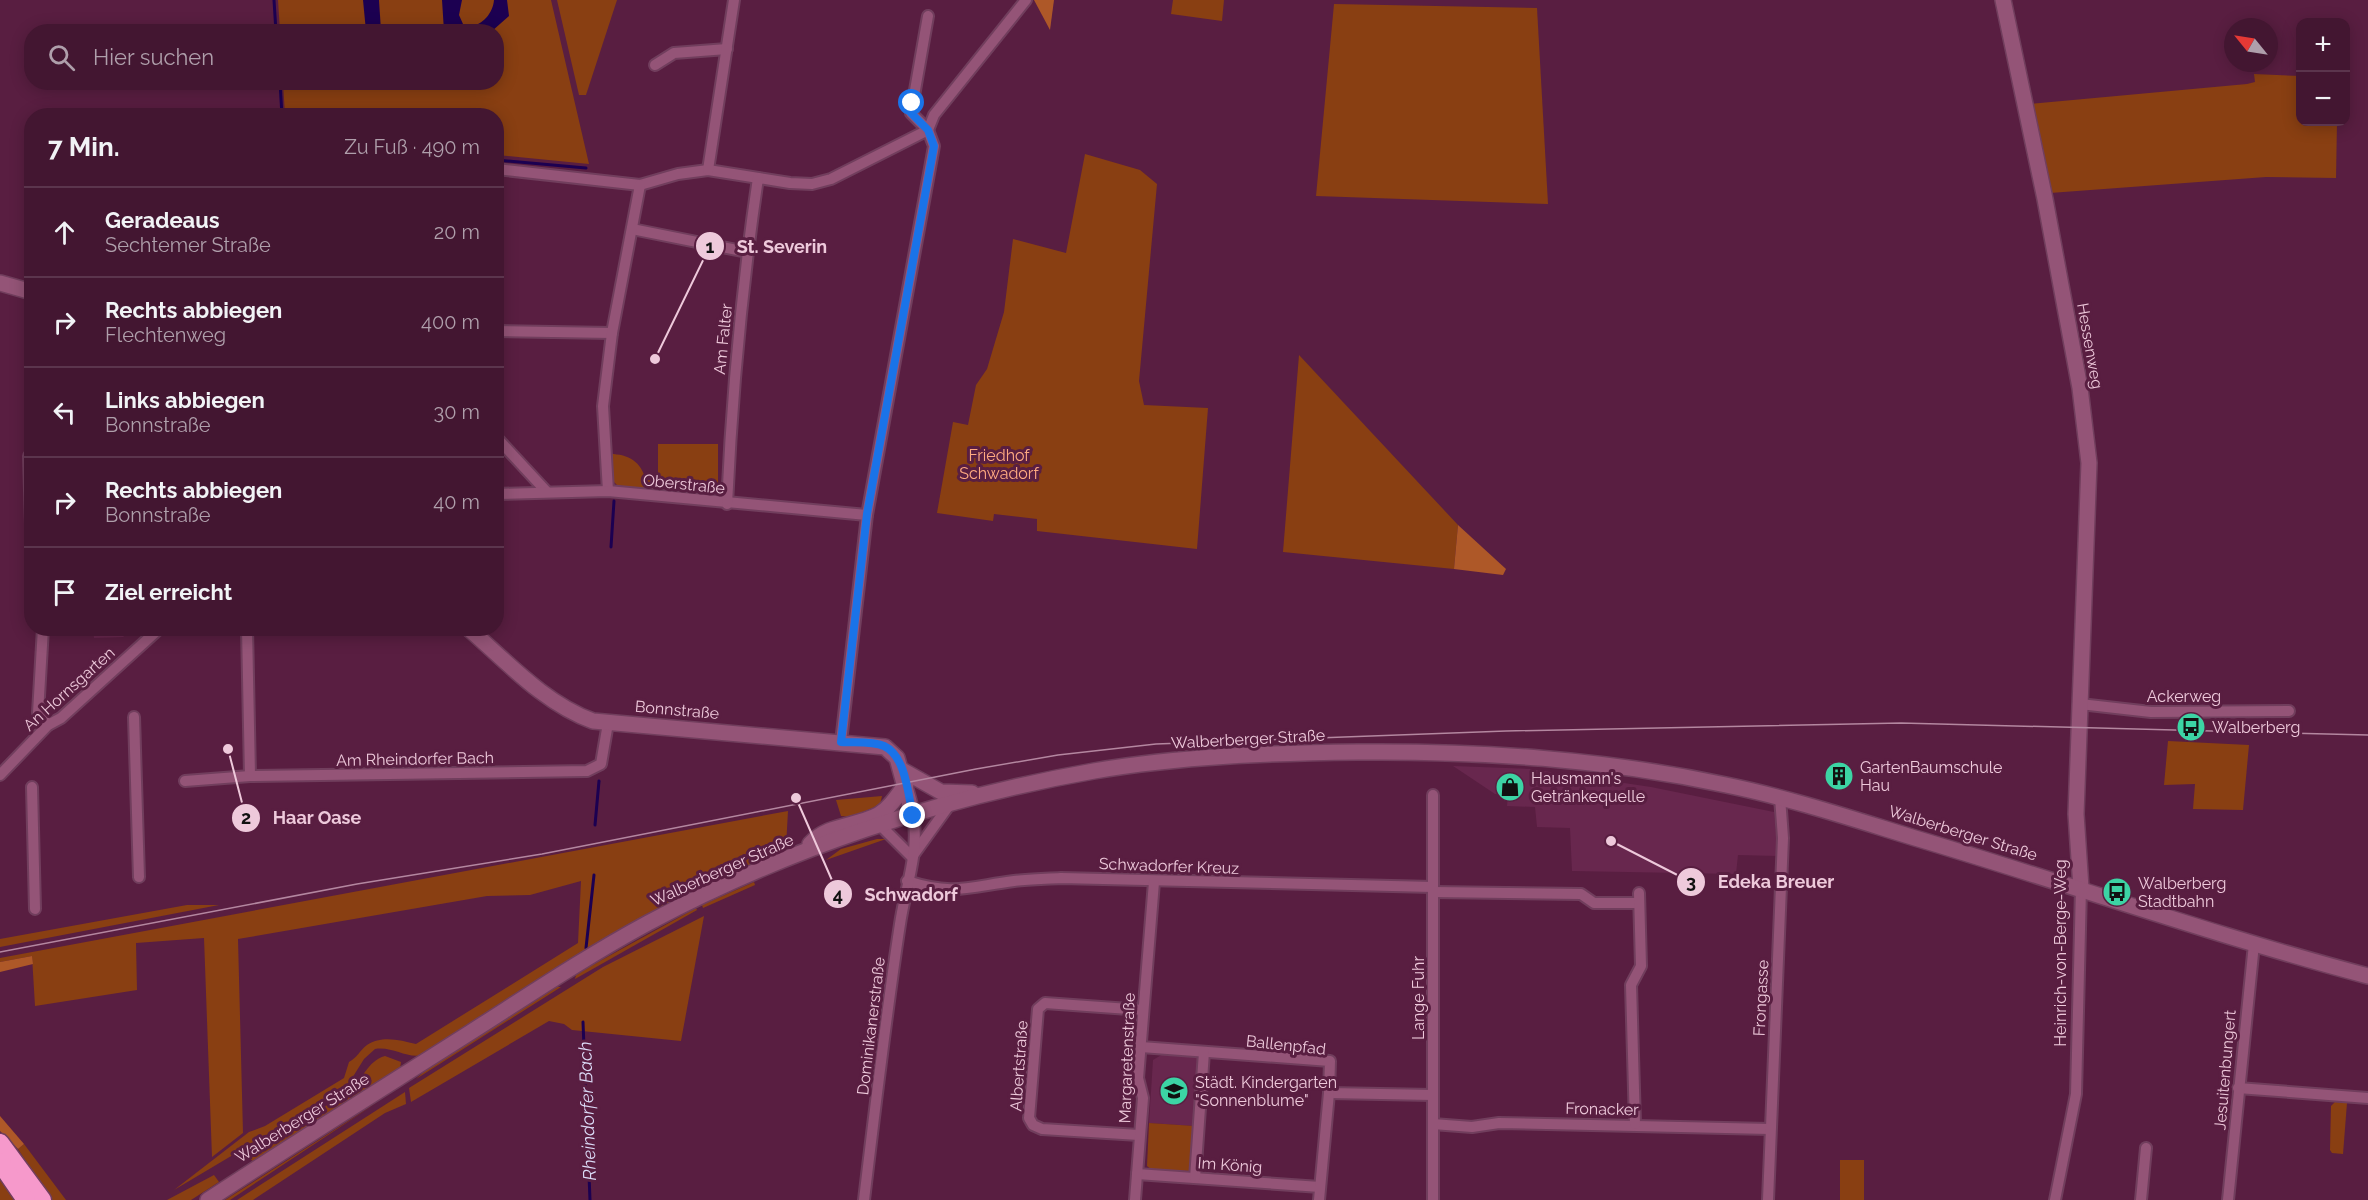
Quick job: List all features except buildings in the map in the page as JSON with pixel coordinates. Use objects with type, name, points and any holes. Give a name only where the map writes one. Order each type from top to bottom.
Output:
[{"type":"highway","points":[[0,1143],[42,1200]]},
{"type":"highway","points":[[0,1162],[26,1200]]},
{"type":"main road","name":"Hessenweg","points":[[2003,0],[2074,355],[2089,463],[2080,704]]},
{"type":"main road","points":[[0,283],[24,290]]},
{"type":"main road","name":"Bonnstraße","points":[[477,636],[551,698],[574,714],[608,723],[885,747],[897,758],[913,816]]},
{"type":"main road","name":"Heinrich-von-Berge-Weg","points":[[2080,704],[2076,814],[2081,888]]},
{"type":"main road","name":"Walberberger Straße","points":[[208,1200],[567,971],[648,923],[803,853],[913,816],[945,798],[984,794],[1097,770],[1171,761],[1296,753],[1500,753],[1586,761],[1724,784],[1780,797],[2081,888],[2254,944],[2368,976]]},
{"type":"main road","points":[[803,853],[818,836],[878,814],[892,803],[904,777]]},
{"type":"main road","name":"Bonnstraße","points":[[904,777],[945,798]]},
{"type":"street","points":[[708,170],[734,0]]},
{"type":"street","points":[[504,170],[640,185],[678,174],[708,170],[790,183],[812,184],[831,179],[928,130],[934,115],[1026,0]]},
{"type":"street","points":[[841,742],[867,514],[934,146],[928,130],[911,113],[928,16]]},
{"type":"street","points":[[655,65],[674,53],[727,49]]},
{"type":"street","name":"Am Falter","points":[[727,504],[731,416],[747,252],[758,177]]},
{"type":"street","points":[[608,491],[603,406],[612,333],[640,185]]},
{"type":"street","points":[[632,229],[747,252]]},
{"type":"street","points":[[504,331],[612,333]]},
{"type":"street","points":[[504,446],[546,491]]},
{"type":"street","name":"Oberstraße","points":[[504,494],[608,491],[727,504],[867,514]]},
{"type":"street","points":[[43,636],[38,712],[48,725]]},
{"type":"street","name":"An Hornsgarten","points":[[0,775],[48,725],[61,718],[151,636]]},
{"type":"street","points":[[247,636],[250,776]]},
{"type":"street","name":"Ackerweg","points":[[2080,704],[2151,712],[2289,711]]},
{"type":"street","points":[[134,717],[138,877]]},
{"type":"street","name":"Am Rheindorfer Bach","points":[[185,781],[250,776],[587,771],[601,764],[606,750],[608,723]]},
{"type":"street","points":[[32,786],[35,909]]},
{"type":"street","name":"Lange Fuhr","points":[[1433,795],[1433,1200]]},
{"type":"street","name":"Frongasse","points":[[1768,1200],[1783,838],[1780,797]]},
{"type":"street","name":"Dominikanerstraße","points":[[912,857],[945,798]]},
{"type":"street","name":"Dominikanerstraße","points":[[864,1200],[916,828],[913,816]]},
{"type":"street","points":[[881,826],[912,857]]},
{"type":"street","name":"Schwadorfer Kreuz","points":[[907,882],[929,888],[956,891],[1015,880],[1061,878],[1581,894],[1594,903],[1639,898],[1641,966],[1631,985],[1635,1124]]},
{"type":"street","name":"Margaretenstraße","points":[[1135,1200],[1143,1098],[1138,1078],[1154,882]]},
{"type":"street","name":"Heinrich-von-Berge-Weg","points":[[2055,1200],[2076,1094],[2081,888]]},
{"type":"street","name":"Jesuitenbungert","points":[[2228,1200],[2254,944]]},
{"type":"street","name":"Albertstraße","points":[[1139,1135],[1042,1129],[1033,1125],[1029,1118],[1038,1009],[1046,1003],[1143,1010]]},
{"type":"street","name":"Ballenpfad","points":[[1141,1047],[1330,1061],[1329,1094]]},
{"type":"street","points":[[1195,1178],[1204,1052]]},
{"type":"street","points":[[2238,1088],[2368,1098]]},
{"type":"street","points":[[1319,1200],[1329,1094],[1433,1095]]},
{"type":"street","name":"Fronacker","points":[[1433,1124],[1472,1127],[1499,1123],[1635,1124],[1770,1129]]},
{"type":"street","points":[[2141,1200],[2146,1148]]},
{"type":"street","name":"Im König","points":[[1137,1174],[1320,1187]]},
{"type":"shaded area","points":[[363,0],[379,0],[381,24],[365,24]]},
{"type":"shaded area","points":[[442,0],[462,0],[459,15],[463,24],[444,24]]},
{"type":"shaded area","points":[[494,0],[507,0],[509,16],[500,24],[476,24],[488,16]]},
{"type":"shaded area","points":[[1034,0],[1054,0],[1050,30]]},
{"type":"shaded area","points":[[1458,525],[1506,569],[1503,575],[1454,569]]},
{"type":"shaded area","points":[[94,636],[124,636],[123,637],[94,638]]},
{"type":"shaded area","points":[[1453,766],[1530,769],[1651,787],[1774,812],[1778,856],[1738,855],[1736,874],[1572,871],[1570,828],[1537,827],[1535,807],[1507,806],[1508,795],[1495,794]]},
{"type":"shaded area","points":[[32,956],[33,964],[0,972],[0,962]]},
{"type":"shaded area","name":"Städt. Kindergarten \"Sonnenblume\"","points":[[1163,1054],[1199,1058],[1195,1126],[1149,1123],[1153,1060]]},
{"type":"shaded area","points":[[0,1116],[24,1144],[18,1149],[0,1131]]},
{"type":"green space","points":[[278,0],[551,0],[589,164],[504,156],[504,108],[285,108],[283,90],[504,90],[504,24],[280,24]]},
{"type":"green space","points":[[557,0],[617,0],[586,95],[579,95]]},
{"type":"green space","points":[[1173,0],[1224,0],[1222,21],[1171,14]]},
{"type":"green space","points":[[1334,4],[1537,8],[1548,204],[1316,196]]},
{"type":"green space","points":[[2254,74],[2296,76],[2296,126],[2337,126],[2336,178],[2266,177],[2050,193],[2029,104],[2255,82]]},
{"type":"green space","name":"Friedhof Schwadorf","points":[[1085,154],[1140,170],[1157,184],[1139,381],[1144,405],[1208,408],[1197,549],[1037,531],[1037,519],[994,514],[993,521],[937,513],[953,422],[968,425],[976,385],[987,369],[1004,312],[1013,239],[1066,253]]},
{"type":"green space","points":[[1299,355],[1458,525],[1454,569],[1283,552]]},
{"type":"green space","points":[[658,444],[718,444],[718,488],[658,487],[653,491],[617,485],[613,481],[610,454],[628,457],[641,468],[646,480],[658,481]]},
{"type":"green space","points":[[2168,741],[2249,745],[2243,810],[2193,809],[2195,784],[2164,785]]},
{"type":"green space","points":[[882,796],[880,805],[850,817],[841,816],[836,800]]},
{"type":"green space","points":[[788,811],[786,847],[636,923],[423,1055],[375,1049],[364,1059],[349,1083],[327,1099],[174,1190],[249,1132],[265,1126],[344,1078],[349,1062],[367,1045],[385,1039],[416,1044],[578,943],[581,881],[530,895],[487,896],[238,939],[243,1133],[212,1157],[204,938],[136,943],[137,990],[35,1006],[32,956],[0,962],[0,958]]},
{"type":"green space","points":[[877,839],[886,839],[826,860],[841,849]]},
{"type":"green space","points":[[754,882],[755,885],[703,908],[702,905]]},
{"type":"green space","points":[[187,905],[219,905],[0,947],[0,939]]},
{"type":"green space","points":[[696,908],[697,910],[575,979],[576,975],[589,967]]},
{"type":"green space","points":[[704,916],[681,1041],[572,1030],[564,1024],[549,1021],[411,1102],[409,1088],[603,967]]},
{"type":"green space","points":[[557,987],[561,987],[416,1079],[428,1068]]},
{"type":"green space","points":[[385,1056],[401,1062],[400,1069],[253,1161],[248,1158],[248,1153],[349,1092],[374,1062]]},
{"type":"green space","points":[[405,1092],[406,1104],[385,1113],[253,1200],[237,1200]]},
{"type":"green space","points":[[378,1102],[230,1200],[225,1200]]},
{"type":"green space","points":[[2335,1102],[2347,1103],[2343,1154],[2332,1153],[2330,1150],[2331,1106]]},
{"type":"green space","points":[[1149,1123],[1195,1126],[1191,1171],[1152,1170],[1147,1166]]},
{"type":"green space","points":[[24,1144],[66,1200],[51,1200],[18,1149]]},
{"type":"green space","points":[[1840,1160],[1864,1160],[1864,1200],[1840,1200]]},
{"type":"green space","points":[[0,1175],[16,1200],[0,1200]]},
{"type":"green space","points":[[214,1175],[219,1182],[191,1200],[167,1200]]},
{"type":"waterway","points":[[274,0],[276,24]]},
{"type":"waterway","points":[[280,90],[282,108]]},
{"type":"waterway","points":[[504,161],[586,168]]},
{"type":"waterway","points":[[611,547],[614,501]]},
{"type":"waterway","points":[[595,825],[599,781]]},
{"type":"waterway","points":[[586,948],[594,875]]},
{"type":"waterway","name":"Rheindorfer Bach","points":[[583,1022],[590,1200]]},
{"type":"tram line","points":[[0,952],[357,884],[542,854],[976,769],[1058,755],[1156,744],[1506,731],[1901,723],[2368,735]]},
{"type":"place","name":"St. Severin","points":[[655,359]]},
{"type":"place","name":"Walberberg","points":[[2191,727]]},
{"type":"place","name":"Haar Oase","points":[[228,749]]},
{"type":"place","name":"GartenBaumschule Hau","points":[[1839,776]]},
{"type":"place","name":"Hausmann's Getränkequelle","points":[[1510,787]]},
{"type":"place","name":"Schwadorf","points":[[796,798]]},
{"type":"place","name":"Edeka Breuer","points":[[1611,841]]},
{"type":"place","name":"Walberberg Stadtbahn","points":[[2117,892]]},
{"type":"place","name":"Städt. Kindergarten \"Sonnenblume\"","points":[[1174,1091]]},
{"type":"route","points":[[912,103],[911,113],[928,130],[934,146],[867,514],[841,742],[877,744],[891,751],[902,770],[913,816]]}]
